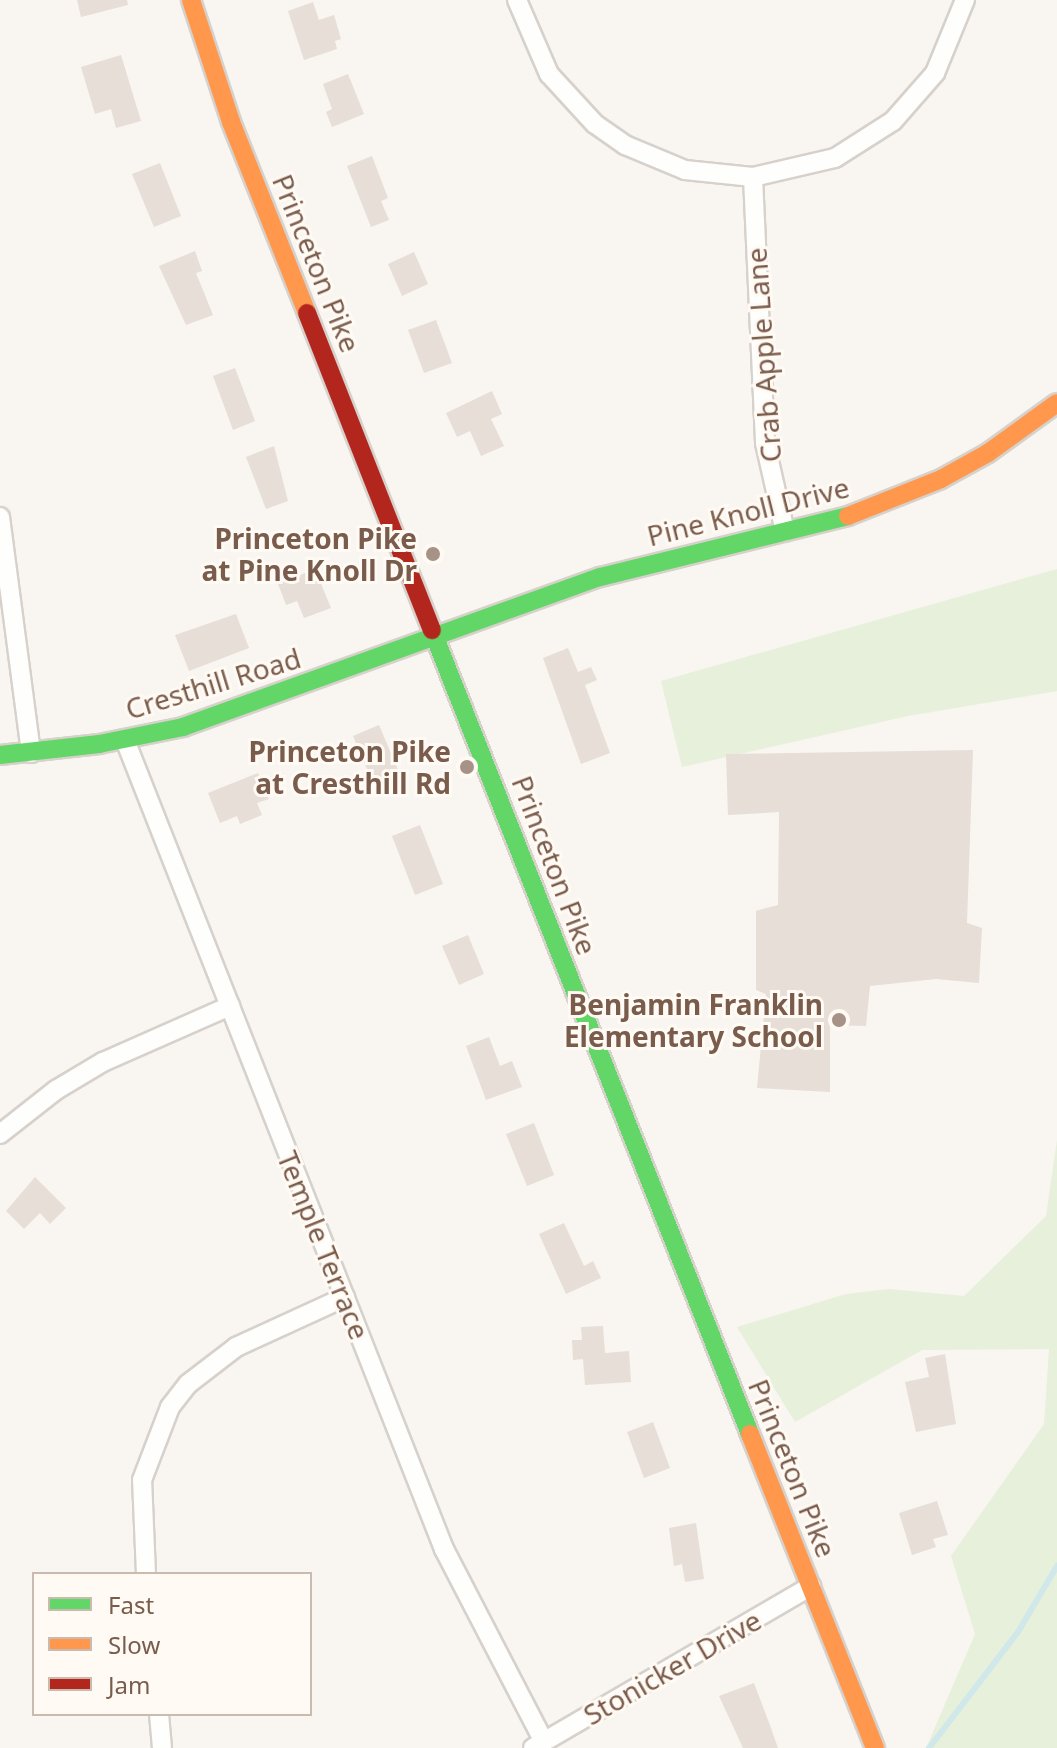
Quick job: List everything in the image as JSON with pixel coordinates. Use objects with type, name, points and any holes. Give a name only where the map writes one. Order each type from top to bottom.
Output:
[{"type":"main road","name":"Princeton Pike","points":[[191,0],[231,122],[875,1748]]},
{"type":"main road","name":"Pine Knoll Drive","points":[[435,635],[600,577],[852,515],[941,479],[988,453],[1057,403]]},
{"type":"main road","name":"Cresthill Road","points":[[0,755],[125,740],[249,707],[435,635]]},
{"type":"street","points":[[517,0],[549,74],[595,124],[625,145],[674,166],[753,177],[835,158],[893,121],[935,73],[965,0]]},
{"type":"street","name":"Crab Apple Lane","points":[[753,177],[765,443],[785,532]]},
{"type":"street","points":[[0,517],[31,753]]},
{"type":"street","name":"Temple Terrace","points":[[125,740],[444,1549],[538,1745]]},
{"type":"street","points":[[0,1134],[103,1062],[230,1006]]},
{"type":"street","points":[[146,1572],[142,1480],[170,1407],[188,1384],[236,1347],[345,1297]]},
{"type":"street","name":"Stonicker Drive","points":[[538,1745],[811,1586]]},
{"type":"street","points":[[159,1716],[162,1748]]},
{"type":"green space","points":[[1057,569],[1057,691],[908,716],[682,767],[661,681]]},
{"type":"green space","points":[[1057,1140],[1057,1748],[926,1748],[975,1634],[951,1556],[1044,1424],[1049,1349],[922,1350],[795,1422],[737,1327],[846,1294],[889,1289],[964,1296],[1046,1216]]},
{"type":"building","points":[[77,0],[127,0],[128,5],[81,17]]},
{"type":"building","points":[[313,2],[319,20],[334,15],[341,39],[335,41],[337,49],[304,60],[288,11]]},
{"type":"building","points":[[121,55],[141,121],[116,128],[111,109],[95,114],[81,67]]},
{"type":"building","points":[[348,74],[364,114],[332,127],[326,112],[332,109],[323,84]]},
{"type":"building","points":[[372,156],[388,198],[381,201],[389,220],[371,227],[347,166]]},
{"type":"building","points":[[160,163],[181,216],[154,227],[132,174]]},
{"type":"building","points":[[195,251],[202,271],[196,273],[213,315],[186,325],[159,266]]},
{"type":"building","points":[[414,252],[428,284],[402,296],[388,264]]},
{"type":"building","points":[[436,320],[452,363],[424,373],[408,330]]},
{"type":"building","points":[[235,368],[255,421],[233,430],[213,376]]},
{"type":"building","points":[[492,391],[502,414],[491,419],[504,446],[481,456],[470,431],[457,437],[446,413]]},
{"type":"building","points":[[274,446],[288,501],[266,509],[246,457]]},
{"type":"building","points":[[315,569],[331,608],[304,618],[297,601],[286,605],[278,584]]},
{"type":"building","points":[[236,614],[249,648],[189,671],[175,635]]},
{"type":"building","points":[[568,648],[578,672],[591,667],[597,680],[585,685],[610,753],[581,764],[543,658]]},
{"type":"building","points":[[379,725],[398,770],[372,781],[353,736]]},
{"type":"building","name":"Benjamin Franklin Elementary School","points":[[973,750],[967,923],[982,928],[979,983],[936,979],[870,986],[866,1026],[830,1025],[830,1092],[757,1088],[766,994],[756,990],[756,911],[778,905],[779,812],[728,815],[726,754]]},
{"type":"building","points":[[258,773],[269,799],[257,803],[262,815],[240,824],[237,816],[220,823],[208,793]]},
{"type":"building","points":[[420,825],[443,884],[415,895],[392,836]]},
{"type":"building","points":[[468,935],[484,974],[459,985],[442,946]]},
{"type":"building","points":[[489,1037],[500,1066],[512,1061],[522,1087],[486,1100],[466,1046]]},
{"type":"building","points":[[534,1123],[554,1175],[527,1186],[506,1134]]},
{"type":"building","points":[[35,1177],[66,1208],[50,1224],[40,1213],[24,1229],[6,1211]]},
{"type":"building","points":[[564,1223],[584,1266],[593,1261],[601,1278],[566,1294],[539,1234]]},
{"type":"building","points":[[603,1326],[605,1353],[629,1351],[631,1382],[585,1385],[583,1359],[573,1360],[572,1340],[582,1340],[581,1327]]},
{"type":"building","points":[[945,1354],[956,1424],[916,1432],[905,1382],[929,1377],[925,1358]]},
{"type":"building","points":[[653,1422],[670,1468],[644,1478],[627,1432]]},
{"type":"building","points":[[937,1501],[948,1535],[933,1539],[936,1547],[912,1555],[899,1513]]},
{"type":"building","points":[[696,1523],[704,1579],[685,1582],[682,1564],[674,1566],[669,1528]]},
{"type":"building","points":[[754,1683],[778,1748],[743,1748],[719,1696]]},
{"type":"waterway","points":[[929,1748],[1018,1632],[1057,1566]]},
{"type":"traffic: fast","points":[[0,755],[99,744],[183,727],[600,577],[848,516]]},
{"type":"traffic: fast","points":[[432,630],[750,1434]]},
{"type":"traffic: slow","points":[[191,0],[231,122],[307,313]]},
{"type":"traffic: slow","points":[[848,516],[941,479],[988,453],[1057,403]]},
{"type":"traffic: slow","points":[[750,1434],[875,1748]]},
{"type":"traffic: jam","points":[[307,313],[432,630]]},
{"type":"place","name":"Princeton Pike at Pine Knoll Dr","points":[[433,554]]},
{"type":"place","name":"Princeton Pike at Cresthill Rd","points":[[467,767]]},
{"type":"place","name":"Benjamin Franklin Elementary School","points":[[839,1020]]}]
